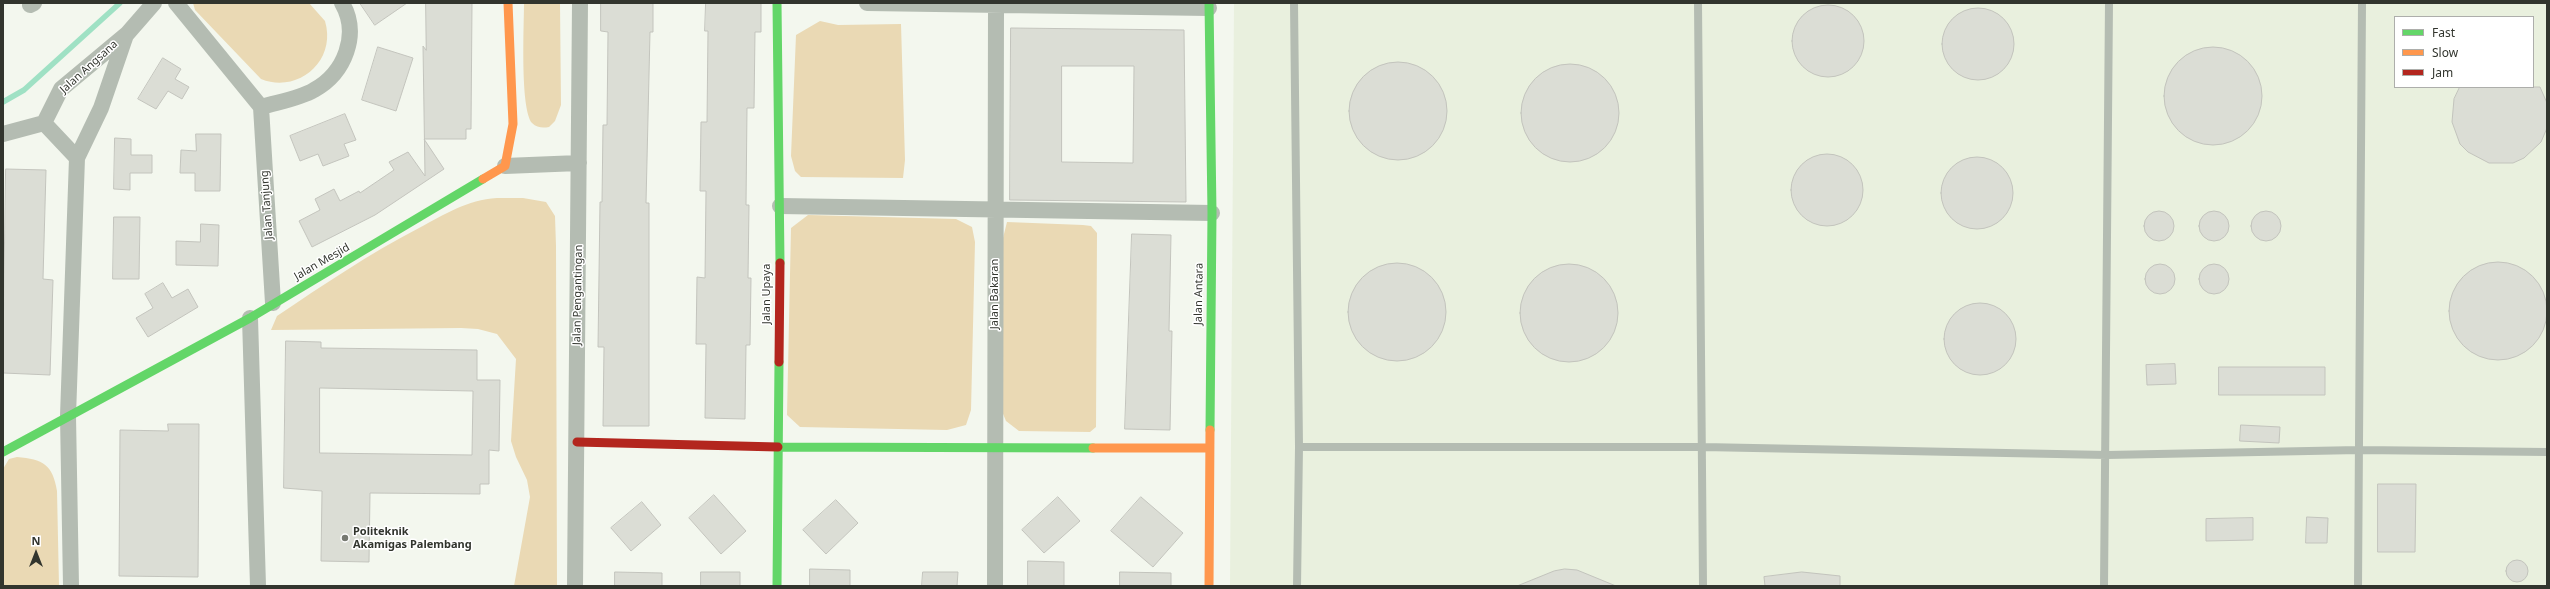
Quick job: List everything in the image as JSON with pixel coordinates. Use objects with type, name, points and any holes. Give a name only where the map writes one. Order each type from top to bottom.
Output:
[{"type":"street","name":"Jalan Angsana","points":[[44,123],[61,89],[127,34],[154,3]]},
{"type":"street","points":[[176,3],[260,107],[314,90],[335,72],[347,54],[351,33],[346,10],[342,3]]},
{"type":"street","points":[[508,3],[514,124],[506,166],[579,163]]},
{"type":"street","name":"Jalan Pengantingan","points":[[576,586],[580,3]]},
{"type":"street","name":"Jalan Upaya","points":[[777,3],[780,206],[777,586]]},
{"type":"street","points":[[867,3],[1209,6]]},
{"type":"street","name":"Jalan Bakaran","points":[[995,586],[996,4]]},
{"type":"street","name":"Jalan Antara","points":[[1209,6],[1212,213],[1209,586]]},
{"type":"street","points":[[71,586],[68,416],[77,158],[100,108],[127,34]]},
{"type":"street","name":"Jalan Tanjung","points":[[260,107],[273,303]]},
{"type":"street","points":[[3,134],[44,123],[77,158]]},
{"type":"street","name":"Jalan Mesjid","points":[[3,452],[250,318],[506,166]]},
{"type":"street","points":[[780,206],[1212,213]]},
{"type":"street","points":[[250,318],[258,586]]},
{"type":"street","points":[[577,442],[778,447],[1209,448]]},
{"type":"lane","points":[[1294,3],[1299,447],[1298,586]]},
{"type":"lane","points":[[1698,3],[1703,447],[1702,586]]},
{"type":"lane","points":[[2104,586],[2107,456],[2109,3]]},
{"type":"lane","points":[[2358,586],[2362,3]]},
{"type":"lane","points":[[1299,447],[1703,447],[2107,456],[2359,450],[2547,452]]},
{"type":"shaded area","points":[[193,3],[309,3],[325,21],[327,36],[325,49],[320,61],[311,71],[301,78],[288,82],[275,82],[261,79],[195,10]]},
{"type":"shaded area","points":[[524,3],[560,3],[561,105],[555,121],[549,127],[536,126],[532,123],[528,114],[524,85]]},
{"type":"shaded area","points":[[1234,3],[2547,3],[2547,586],[1230,586]]},
{"type":"shaded area","points":[[820,21],[838,25],[901,24],[905,160],[903,178],[801,177],[795,171],[791,156],[796,35]]},
{"type":"shaded area","points":[[523,198],[546,202],[555,216],[557,586],[514,586],[530,497],[527,480],[516,457],[511,441],[516,359],[497,334],[478,329],[461,328],[271,330],[277,316],[382,248],[456,208],[486,199]]},
{"type":"shaded area","points":[[808,215],[956,219],[972,227],[975,242],[971,410],[966,425],[947,430],[800,427],[787,415],[791,228]]},
{"type":"shaded area","points":[[1007,222],[1083,225],[1091,226],[1097,233],[1096,427],[1090,432],[1019,431],[1006,421],[1001,409],[1003,238]]},
{"type":"shaded area","points":[[17,457],[40,462],[49,469],[53,475],[57,491],[59,586],[3,586],[3,469],[9,459]]},
{"type":"building","points":[[360,3],[407,3],[375,25]]},
{"type":"building","points":[[426,3],[472,3],[471,129],[466,129],[466,139],[424,139],[423,46],[426,50]]},
{"type":"building","points":[[601,3],[653,3],[653,32],[650,32],[646,203],[649,203],[649,426],[603,426],[604,347],[598,347],[600,202],[602,202],[603,125],[607,125],[608,32],[601,31]]},
{"type":"building","points":[[706,3],[761,3],[761,32],[755,32],[754,108],[747,108],[746,205],[749,205],[748,278],[751,278],[750,345],[746,345],[745,419],[705,418],[706,344],[696,344],[697,277],[705,278],[706,191],[700,191],[701,122],[707,122],[708,31],[705,31]]},
{"type":"building","points":[[1828,5],[1848,11],[1858,21],[1864,41],[1858,61],[1848,71],[1828,77],[1808,71],[1798,61],[1792,41],[1798,21],[1808,11]]},
{"type":"building","points":[[1978,8],[1998,14],[2008,24],[2014,44],[2008,64],[1998,74],[1978,80],[1958,74],[1948,64],[1942,44],[1948,24],[1958,14]]},
{"type":"building","points":[[1011,28],[1184,30],[1186,202],[1010,200]],"holes":[[[1062,66],[1134,66],[1133,163],[1062,162]]]},
{"type":"building","points":[[378,47],[413,58],[396,111],[362,100]]},
{"type":"building","points":[[2213,47],[2232,51],[2247,62],[2258,77],[2262,96],[2258,115],[2247,130],[2232,141],[2213,145],[2194,141],[2179,130],[2168,115],[2164,96],[2168,77],[2179,62],[2194,51]]},
{"type":"building","points":[[163,58],[181,69],[175,79],[189,87],[182,99],[168,91],[156,109],[138,99]]},
{"type":"building","points":[[1398,62],[1417,66],[1432,77],[1443,92],[1447,111],[1443,130],[1432,145],[1417,156],[1398,160],[1379,156],[1364,145],[1353,130],[1349,111],[1353,92],[1364,77],[1379,66]]},
{"type":"building","points":[[1570,64],[1589,68],[1604,79],[1615,94],[1619,113],[1615,132],[1604,147],[1589,158],[1570,162],[1551,158],[1536,147],[1525,132],[1521,113],[1525,94],[1536,79],[1551,68]]},
{"type":"building","points":[[2540,87],[2547,103],[2547,128],[2541,142],[2524,158],[2513,163],[2489,163],[2468,152],[2460,144],[2452,122],[2454,99],[2460,88]]},
{"type":"building","points":[[345,114],[356,140],[344,144],[349,156],[323,166],[318,154],[300,161],[290,136]]},
{"type":"building","points":[[196,134],[221,134],[220,191],[195,191],[195,173],[180,173],[181,150],[196,151]]},
{"type":"building","points":[[115,138],[131,139],[131,155],[152,155],[152,173],[130,173],[130,190],[114,189]]},
{"type":"building","points":[[424,140],[444,169],[375,215],[312,247],[299,221],[320,210],[315,199],[334,189],[340,201],[359,191],[360,193],[394,170],[389,162],[408,152],[425,176]]},
{"type":"building","points":[[1827,154],[1847,160],[1857,170],[1863,190],[1857,210],[1847,220],[1827,226],[1807,220],[1797,210],[1791,190],[1797,170],[1807,160]]},
{"type":"building","points":[[1977,157],[1997,163],[2007,173],[2013,193],[2007,213],[1997,223],[1977,229],[1957,223],[1947,213],[1941,193],[1947,173],[1957,163]]},
{"type":"building","points":[[6,169],[46,170],[43,279],[53,280],[50,375],[3,373]]},
{"type":"building","points":[[2159,211],[2170,215],[2174,226],[2170,237],[2159,241],[2148,237],[2144,226],[2148,215]]},
{"type":"building","points":[[2214,211],[2225,215],[2229,226],[2225,237],[2214,241],[2203,237],[2199,226],[2203,215]]},
{"type":"building","points":[[2266,211],[2277,215],[2281,226],[2277,237],[2266,241],[2255,237],[2251,226],[2255,215]]},
{"type":"building","points":[[114,217],[140,217],[139,279],[113,279]]},
{"type":"building","points":[[201,224],[219,225],[218,266],[176,265],[176,241],[200,242]]},
{"type":"building","points":[[1132,234],[1171,235],[1169,331],[1172,331],[1170,430],[1125,429]]},
{"type":"building","points":[[2498,262],[2517,266],[2532,277],[2543,292],[2547,311],[2543,330],[2532,345],[2517,356],[2498,360],[2479,356],[2464,345],[2453,330],[2449,311],[2453,292],[2464,277],[2479,266]]},
{"type":"building","points":[[1397,263],[1416,267],[1431,278],[1442,293],[1446,312],[1442,331],[1431,346],[1416,357],[1397,361],[1378,357],[1363,346],[1352,331],[1348,312],[1352,293],[1363,278],[1378,267]]},
{"type":"building","points":[[1569,264],[1588,268],[1603,279],[1614,294],[1618,313],[1614,332],[1603,347],[1588,358],[1569,362],[1550,358],[1535,347],[1524,332],[1520,313],[1524,294],[1535,279],[1550,268]]},
{"type":"building","points":[[2160,264],[2171,268],[2175,279],[2171,290],[2160,294],[2149,290],[2145,279],[2149,268]]},
{"type":"building","points":[[2214,264],[2225,268],[2229,279],[2225,290],[2214,294],[2203,290],[2199,279],[2203,268]]},
{"type":"building","points":[[163,283],[172,298],[188,289],[198,307],[148,337],[136,318],[153,308],[145,294]]},
{"type":"building","points":[[1980,303],[2000,309],[2010,319],[2016,339],[2010,359],[2000,369],[1980,375],[1960,369],[1950,359],[1944,339],[1950,319],[1960,309]]},
{"type":"building","points":[[286,341],[321,342],[321,348],[477,350],[477,380],[500,380],[499,451],[489,450],[489,484],[480,484],[480,494],[370,493],[369,562],[321,561],[322,491],[284,488]],"holes":[[[320,388],[473,391],[472,455],[320,453]]]},
{"type":"building","points":[[2175,364],[2176,384],[2147,385],[2146,365]]},
{"type":"building","points":[[2219,367],[2325,367],[2325,395],[2219,395]]},
{"type":"building","points":[[168,424],[199,424],[198,577],[119,576],[120,430],[168,431]]},
{"type":"building","points":[[2241,425],[2280,427],[2279,443],[2240,441]]},
{"type":"building","points":[[2378,484],[2416,484],[2415,552],[2378,552]]},
{"type":"building","points":[[714,495],[746,531],[721,554],[689,518]]},
{"type":"building","points":[[1058,497],[1080,521],[1044,553],[1022,530]]},
{"type":"building","points":[[1141,497],[1183,533],[1153,567],[1111,531]]},
{"type":"building","points":[[836,500],[858,523],[826,554],[803,530]]},
{"type":"building","points":[[642,502],[661,525],[631,551],[611,528]]},
{"type":"building","points":[[2307,517],[2328,518],[2327,543],[2306,543]]},
{"type":"building","points":[[2253,518],[2253,540],[2206,541],[2206,519]]},
{"type":"building","points":[[2517,560],[2525,563],[2528,571],[2525,579],[2517,582],[2509,579],[2506,571],[2509,563]]},
{"type":"building","points":[[1028,561],[1064,562],[1064,586],[1028,586]]},
{"type":"building","points":[[810,569],[850,570],[850,586],[810,586]]},
{"type":"building","points":[[1565,569],[1577,570],[1616,586],[1517,586],[1554,571]]},
{"type":"building","points":[[615,572],[662,573],[662,586],[615,586]]},
{"type":"building","points":[[701,572],[740,572],[740,586],[701,586]]},
{"type":"building","points":[[923,572],[958,572],[957,586],[922,586]]},
{"type":"building","points":[[1120,572],[1171,573],[1171,586],[1120,586]]},
{"type":"building","points":[[1802,572],[1840,576],[1840,586],[1765,586],[1764,577]]},
{"type":"waterway","points":[[3,102],[24,90],[120,3]]},
{"type":"traffic: fast","points":[[777,3],[780,263]]},
{"type":"traffic: fast","points":[[1209,3],[1212,213],[1210,430]]},
{"type":"traffic: fast","points":[[3,452],[250,318],[483,179]]},
{"type":"traffic: fast","points":[[777,586],[779,362]]},
{"type":"traffic: fast","points":[[778,447],[1093,448]]},
{"type":"traffic: slow","points":[[483,179],[505,166],[513,124],[508,3]]},
{"type":"traffic: slow","points":[[1209,586],[1210,430]]},
{"type":"traffic: slow","points":[[1093,448],[1209,448]]},
{"type":"traffic: jam","points":[[779,362],[780,263]]},
{"type":"traffic: jam","points":[[577,442],[778,447]]},
{"type":"place","name":"Politeknik Akamigas Palembang","points":[[345,538]]}]
